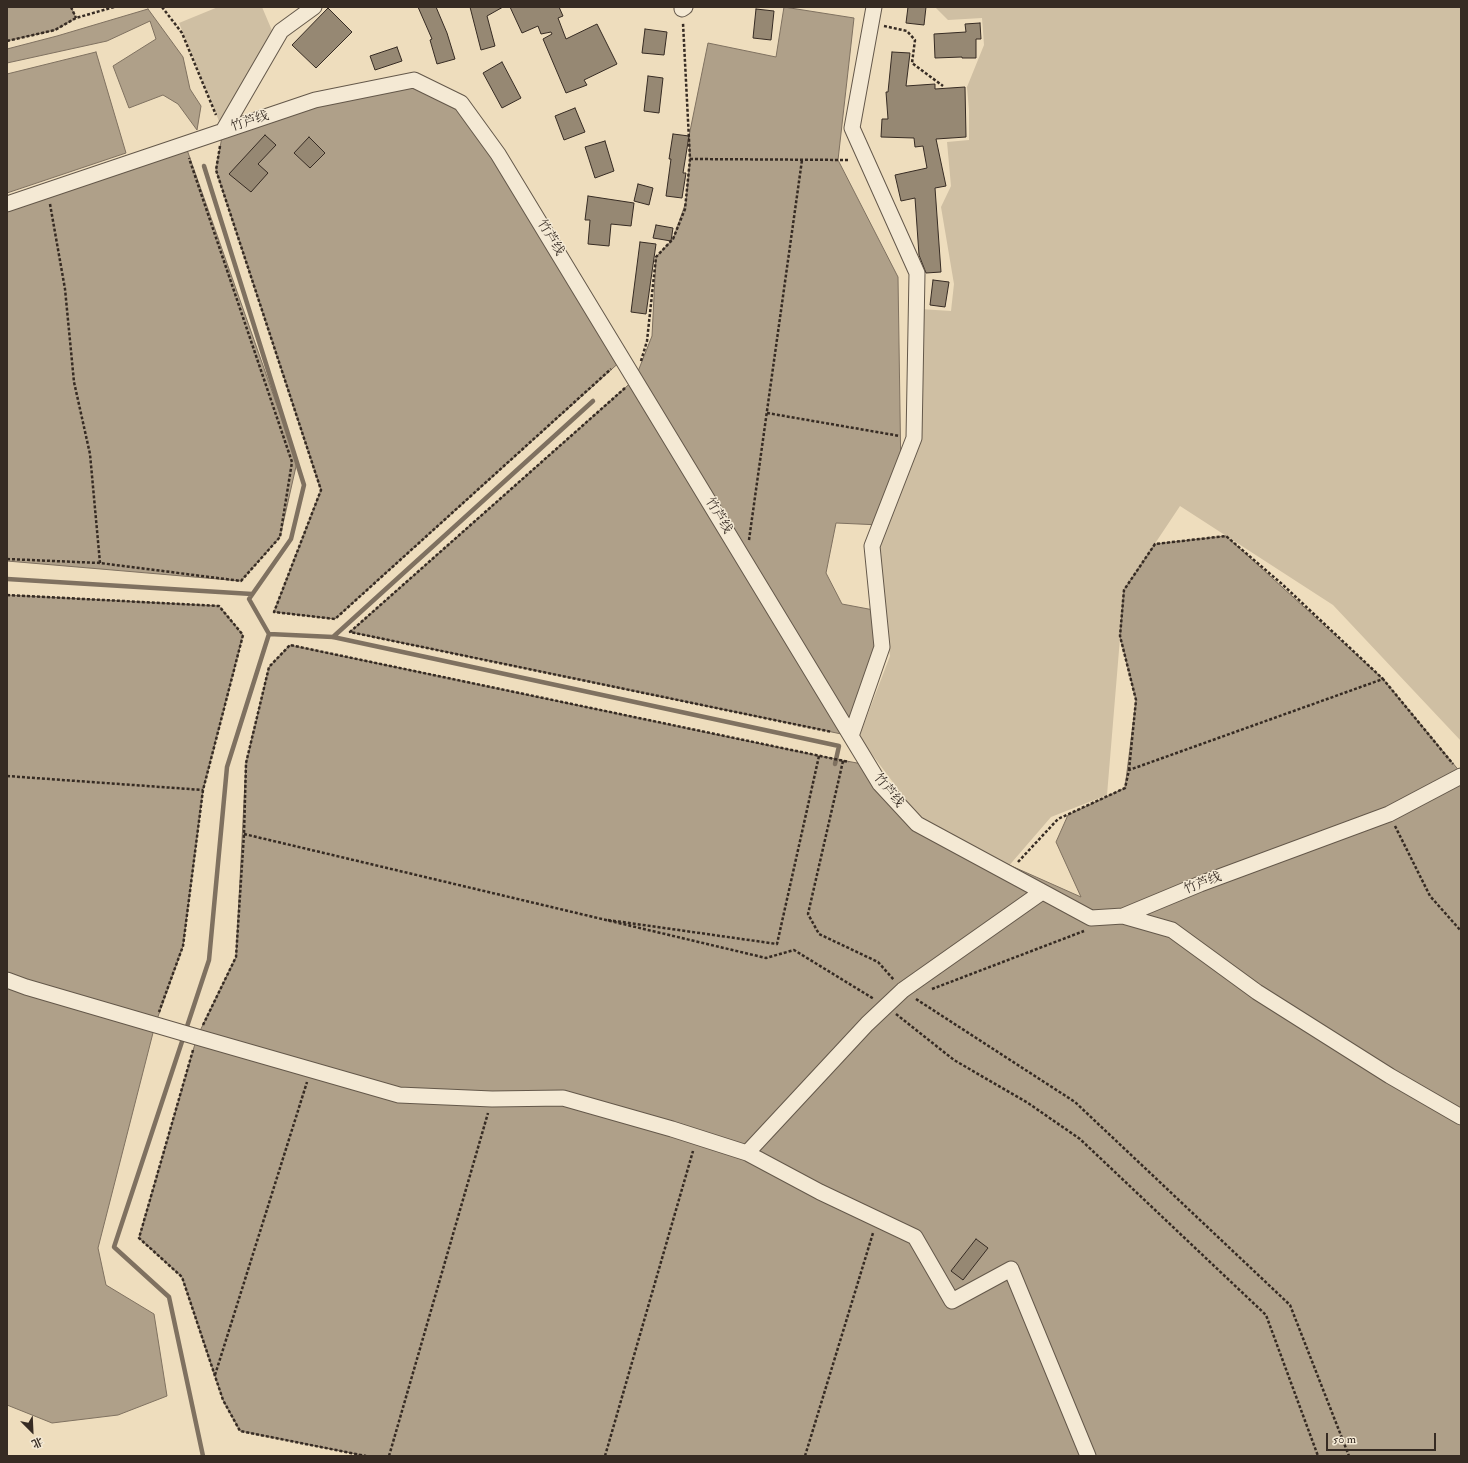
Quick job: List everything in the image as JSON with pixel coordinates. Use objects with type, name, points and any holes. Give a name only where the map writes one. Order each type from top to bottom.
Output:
[{"type":"street","points":[[223,131],[281,31],[314,7]]},
{"type":"street","points":[[851,736],[882,647],[872,546],[914,438],[917,273],[852,128],[874,7]]},
{"type":"street","name":"竹芦线","points":[[7,204],[315,100],[414,80],[461,103],[498,154],[880,784],[917,824],[1091,918],[1123,916],[1200,884],[1389,814],[1459,772]]},
{"type":"street","points":[[747,1153],[895,997],[1042,892]]},
{"type":"street","points":[[1123,916],[1172,930],[1257,992],[1390,1076],[1461,1117]]},
{"type":"street","points":[[7,980],[187,1035],[399,1095],[492,1099],[563,1098],[697,1136],[747,1153],[820,1192],[915,1237],[952,1301],[1011,1269],[1088,1456]]},
{"type":"path","points":[[71,7],[76,18]]},
{"type":"path","points":[[7,41],[55,30],[76,18],[114,7]]},
{"type":"path","points":[[162,7],[182,33],[223,131],[216,170],[321,490],[274,612],[335,619],[623,359]]},
{"type":"path","points":[[684,8],[690,159],[685,209],[673,239],[656,257],[647,341],[635,379],[350,632],[851,736]]},
{"type":"path","points":[[872,24],[907,31],[915,40],[912,63],[943,86]]},
{"type":"path","points":[[7,559],[100,563],[241,581],[280,537],[292,462],[185,144]]},
{"type":"path","points":[[690,159],[867,160]]},
{"type":"path","points":[[746,562],[802,160]]},
{"type":"path","points":[[48,190],[65,289],[74,382],[90,454],[100,563]]},
{"type":"path","points":[[767,413],[914,438]]},
{"type":"path","points":[[1008,873],[1058,819],[1125,788],[1129,770],[1136,700],[1120,636],[1124,590],[1155,544],[1226,536],[1282,584],[1383,679],[1459,772]]},
{"type":"path","points":[[7,595],[219,606],[243,635],[203,790],[183,946],[155,1025]]},
{"type":"path","points":[[366,1456],[240,1431],[223,1400],[182,1277],[139,1238],[187,1035],[236,957],[244,834],[246,763],[269,667],[290,645],[842,761],[808,914],[819,934],[878,962],[895,997],[954,1060],[1028,1103],[1080,1139],[1266,1315],[1318,1456]]},
{"type":"path","points":[[1129,770],[1383,679]]},
{"type":"path","points":[[592,917],[777,944],[820,756]]},
{"type":"path","points":[[7,776],[203,790]]},
{"type":"path","points":[[1389,814],[1430,896],[1461,931]]},
{"type":"path","points":[[244,834],[766,958],[794,950],[895,997],[1075,1102],[1290,1305],[1349,1456]]},
{"type":"path","points":[[927,990],[1087,930]]},
{"type":"path","points":[[214,1376],[310,1070]]},
{"type":"path","points":[[389,1456],[492,1099]]},
{"type":"path","points":[[605,1456],[697,1136]]},
{"type":"path","points":[[805,1456],[877,1219]]},
{"type":"shaded area","points":[[7,7],[71,7],[76,18],[55,30],[7,41]]},
{"type":"shaded area","points":[[218,7],[262,7],[276,40],[223,131],[179,23]]},
{"type":"shaded area","points":[[784,7],[854,18],[838,160],[898,277],[901,477],[881,525],[836,523],[826,573],[842,604],[879,611],[882,647],[851,736],[350,632],[635,379],[652,336],[656,257],[673,239],[686,202],[690,159],[689,136],[708,43],[776,57]]},
{"type":"shaded area","points":[[935,7],[1461,7],[1461,741],[1333,605],[1180,506],[1124,590],[1107,795],[1051,817],[1007,868],[919,817],[859,737],[890,656],[872,546],[919,435],[920,309],[951,311],[954,284],[941,207],[951,186],[947,142],[969,140],[967,87],[984,45],[982,18],[948,20]]},
{"type":"shaded area","points":[[148,9],[183,57],[190,89],[201,106],[197,130],[178,104],[163,95],[129,108],[113,66],[156,39],[150,21],[107,41],[7,63],[7,49]]},
{"type":"shaded area","points":[[96,52],[126,153],[7,193],[7,74]]},
{"type":"shaded area","points":[[414,80],[461,103],[623,359],[335,619],[274,612],[321,490],[216,170],[223,131]]},
{"type":"shaded area","points":[[185,144],[297,462],[280,537],[241,581],[7,561],[7,204]]},
{"type":"shaded area","points":[[1226,536],[1383,679],[1461,773],[1461,1456],[366,1456],[240,1431],[223,1400],[182,1277],[139,1238],[197,1037],[236,957],[246,763],[269,667],[290,645],[868,765],[917,824],[1081,897],[1056,842],[1068,815],[1125,788],[1136,700],[1120,636],[1124,590],[1155,544]]},
{"type":"shaded area","points":[[7,595],[219,606],[243,635],[203,790],[183,946],[155,1025],[98,1248],[106,1285],[154,1314],[167,1396],[118,1415],[52,1423],[7,1405]]},
{"type":"building","points":[[418,7],[436,7],[447,33],[455,59],[437,64],[430,40],[432,39]]},
{"type":"building","points":[[470,7],[503,7],[487,16],[495,46],[481,50]]},
{"type":"building","points":[[510,7],[559,7],[563,16],[558,18],[566,39],[597,24],[617,64],[584,80],[587,85],[566,93],[543,39],[552,34],[551,32],[541,34],[538,26],[522,33]]},
{"type":"building","points":[[908,7],[926,7],[924,25],[906,23]]},
{"type":"building","points":[[328,8],[352,32],[316,68],[292,45]]},
{"type":"building","points":[[756,9],[774,11],[771,40],[753,38]]},
{"type":"building","points":[[980,23],[981,39],[976,39],[976,58],[935,58],[934,34],[966,32],[965,24]]},
{"type":"building","points":[[645,29],[667,32],[664,55],[642,53]]},
{"type":"building","points":[[397,47],[402,61],[375,70],[370,56]]},
{"type":"building","points":[[892,52],[910,53],[906,86],[935,84],[935,89],[965,87],[966,137],[936,139],[946,186],[935,188],[941,272],[926,273],[919,255],[915,198],[901,201],[895,175],[927,168],[923,146],[915,147],[914,138],[881,137],[882,119],[888,119],[886,92],[888,92]]},
{"type":"building","points":[[502,62],[521,98],[502,108],[483,73]]},
{"type":"building","points":[[648,76],[663,78],[659,113],[644,111]]},
{"type":"building","points":[[575,108],[585,132],[564,140],[555,116]]},
{"type":"building","points":[[673,134],[689,136],[683,173],[686,173],[682,198],[666,196]]},
{"type":"building","points":[[265,135],[276,145],[258,164],[268,173],[251,192],[229,174]]},
{"type":"building","points":[[309,137],[325,153],[310,168],[294,153]]},
{"type":"building","points":[[605,141],[614,171],[595,178],[585,147]]},
{"type":"building","points":[[638,184],[653,188],[649,205],[634,201]]},
{"type":"building","points":[[588,196],[634,203],[631,226],[611,224],[609,246],[588,244],[590,220],[585,220]]},
{"type":"building","points":[[656,225],[673,228],[671,241],[653,238]]},
{"type":"building","points":[[640,242],[656,244],[646,314],[631,312]]},
{"type":"building","points":[[933,280],[949,282],[945,307],[930,305]]},
{"type":"building","points":[[976,1239],[988,1248],[963,1280],[951,1271]]},
{"type":"waterway","points":[[203,1456],[169,1297],[114,1247],[209,960],[227,767],[269,634],[249,599],[291,539],[304,485],[204,166]]},
{"type":"waterway","points":[[333,637],[593,401]]},
{"type":"waterway","points":[[7,579],[252,594]]},
{"type":"waterway","points":[[269,634],[333,637],[839,746],[835,764]]}]
